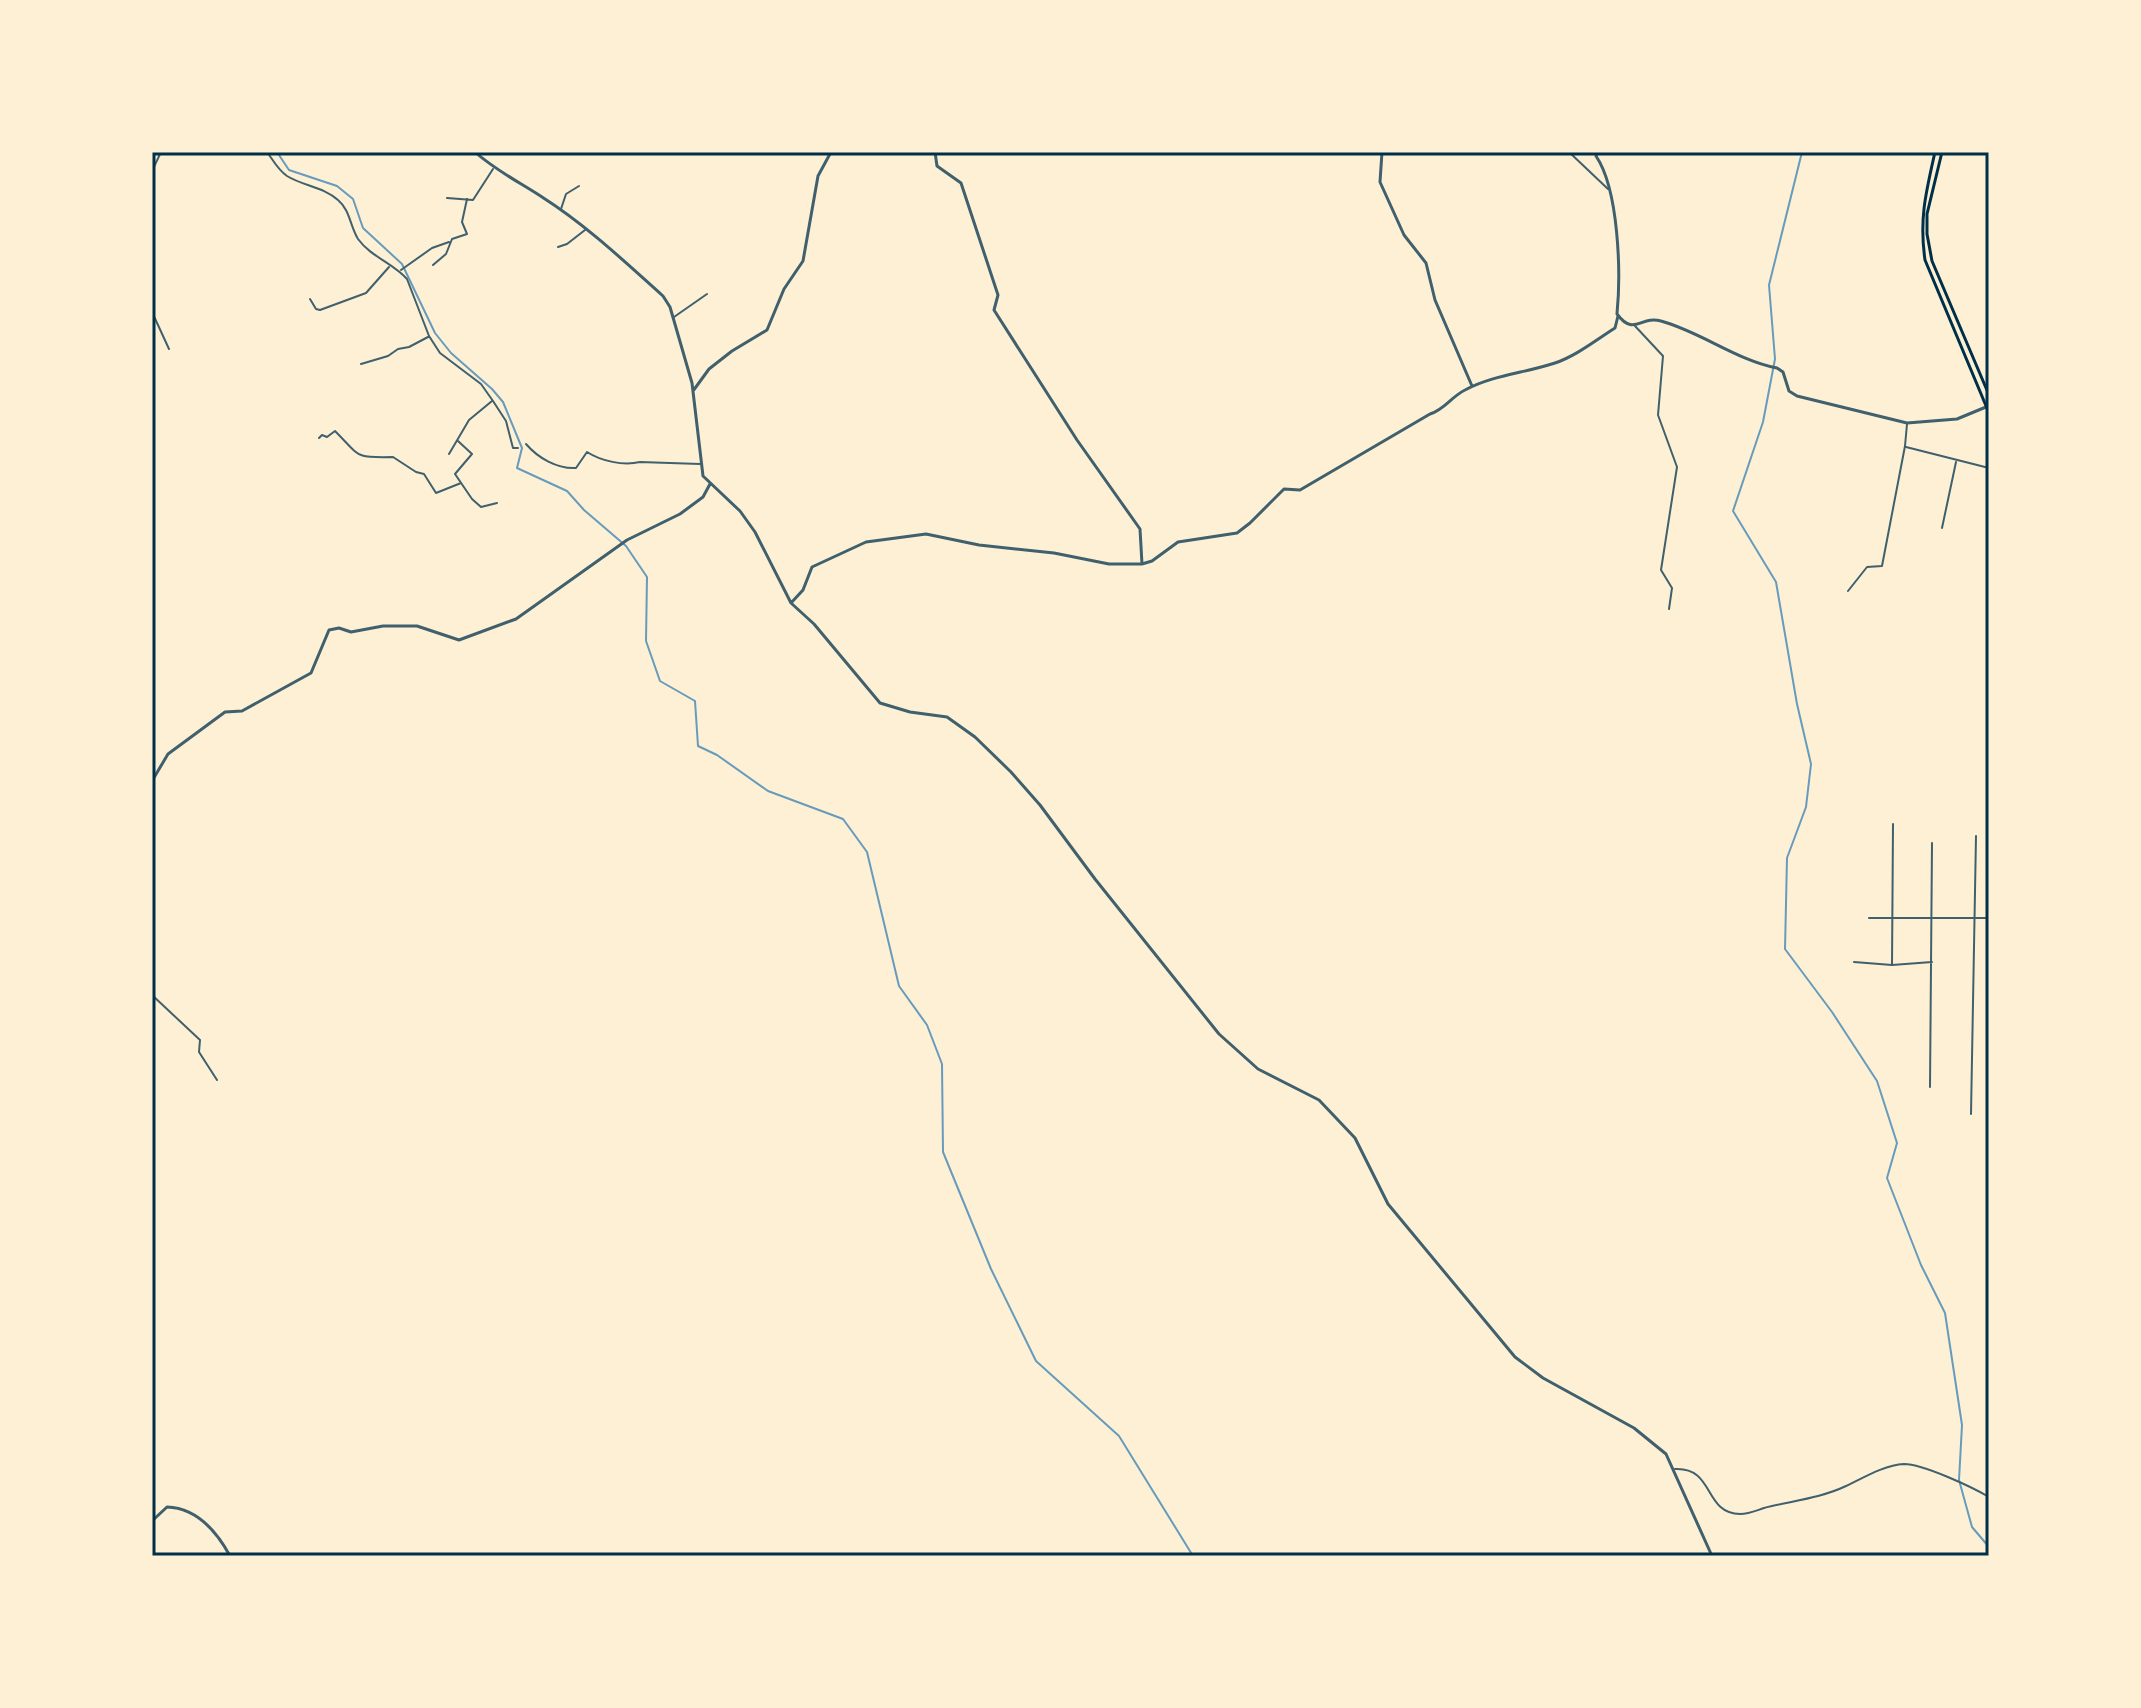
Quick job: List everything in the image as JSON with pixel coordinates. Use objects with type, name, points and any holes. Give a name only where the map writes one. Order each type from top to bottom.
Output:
[{"type":"main road","points":[[1935,152],[1922,214],[1925,260],[1989,413]]},
{"type":"main road","points":[[1942,152],[1927,214],[1932,261],[1989,395]]},
{"type":"street","points":[[152,171],[161,152]]},
{"type":"street","points":[[267,152],[289,178],[336,197],[345,206],[358,239],[382,262],[401,270],[429,336],[440,353],[481,384],[506,421],[513,448],[518,448]]},
{"type":"street","points":[[475,152],[494,168],[560,210],[663,296],[673,317],[693,391],[703,476],[740,511],[755,532],[791,603],[814,624],[880,703],[910,712],[947,717],[984,745],[1040,805],[1219,1034],[1258,1069],[1319,1100],[1355,1138],[1388,1204],[1515,1357],[1543,1378],[1654,1442],[1666,1454],[1712,1556]]},
{"type":"street","points":[[693,391],[709,369],[767,330],[784,289],[803,261],[818,176],[831,152]]},
{"type":"street","points":[[935,152],[937,166],[961,183],[998,295],[994,310],[1069,428],[1140,529],[1142,564]]},
{"type":"street","points":[[1382,152],[1380,182],[1404,235],[1426,263],[1435,300],[1472,387]]},
{"type":"street","points":[[1569,152],[1608,189]]},
{"type":"street","points":[[791,603],[803,590],[812,567],[866,542],[905,535],[926,534],[1109,564],[1152,561],[1178,542],[1237,533],[1284,489],[1300,490],[1440,411],[1447,402],[1472,387],[1558,362],[1615,328],[1618,316],[1615,220],[1605,169],[1596,156],[1597,152]]},
{"type":"street","points":[[447,198],[473,200],[494,168]]},
{"type":"street","points":[[560,210],[566,194],[579,186]]},
{"type":"street","points":[[401,270],[432,248],[467,234],[462,222],[467,199]]},
{"type":"street","points":[[558,247],[586,230]]},
{"type":"street","points":[[433,265],[446,254],[449,242]]},
{"type":"street","points":[[310,299],[320,310],[343,303],[366,293],[390,266]]},
{"type":"street","points":[[673,317],[707,294]]},
{"type":"street","points":[[152,312],[169,349]]},
{"type":"street","points":[[1618,316],[1626,324],[1635,326],[1656,319],[1693,331],[1718,346],[1777,368],[1783,372],[1789,391],[1797,396],[1907,423],[1957,419],[1986,407]]},
{"type":"street","points":[[1635,326],[1663,356],[1658,415],[1677,467],[1661,570],[1672,588],[1669,609]]},
{"type":"street","points":[[361,364],[388,356],[429,336]]},
{"type":"street","points":[[449,454],[469,420],[493,401]]},
{"type":"street","points":[[1848,591],[1867,567],[1882,566],[1907,423]]},
{"type":"street","points":[[319,438],[335,431],[356,453],[382,459],[393,457],[424,474],[436,493],[461,483]]},
{"type":"street","points":[[458,441],[472,454],[455,474],[481,507],[497,503]]},
{"type":"street","points":[[526,444],[544,460],[571,469],[576,468],[587,452],[600,461],[701,464]]},
{"type":"street","points":[[1905,446],[1989,468]]},
{"type":"street","points":[[1942,528],[1957,461]]},
{"type":"street","points":[[152,781],[168,754],[225,712],[242,711],[311,673],[329,630],[339,628],[351,632],[383,626],[417,626],[459,640],[516,619],[624,543],[680,514],[703,497],[710,484]]},
{"type":"street","points":[[1892,965],[1893,824]]},
{"type":"street","points":[[1971,1114],[1976,836]]},
{"type":"street","points":[[1930,1087],[1932,843]]},
{"type":"street","points":[[1869,918],[1989,918]]},
{"type":"street","points":[[1854,962],[1892,965],[1932,962]]},
{"type":"street","points":[[152,995],[200,1040],[199,1052],[217,1080]]},
{"type":"street","points":[[1674,1470],[1684,1469],[1700,1475],[1715,1504],[1736,1514],[1786,1505],[1843,1488],[1861,1478],[1905,1464],[1959,1480],[1989,1497]]},
{"type":"street","points":[[152,1521],[167,1507],[177,1507],[197,1516],[211,1528],[230,1556]]},
{"type":"waterway","points":[[277,152],[289,170],[337,186],[353,199],[363,228],[402,264],[435,333],[451,353],[503,402],[522,448],[517,468],[567,491],[626,546],[647,577],[646,641],[660,681],[695,701],[698,746],[717,755],[768,791],[843,819],[867,852],[899,986],[927,1025],[942,1064],[943,1152],[991,1269],[1036,1361],[1119,1436],[1193,1556]]},
{"type":"waterway","points":[[1802,152],[1769,285],[1775,359],[1763,422],[1733,511],[1776,582],[1797,704],[1811,764],[1806,807],[1787,858],[1785,949],[1832,1012],[1877,1081],[1897,1143],[1887,1178],[1921,1265],[1945,1313],[1962,1425],[1959,1480],[1972,1527],[1989,1547],[1989,1556]]}]
